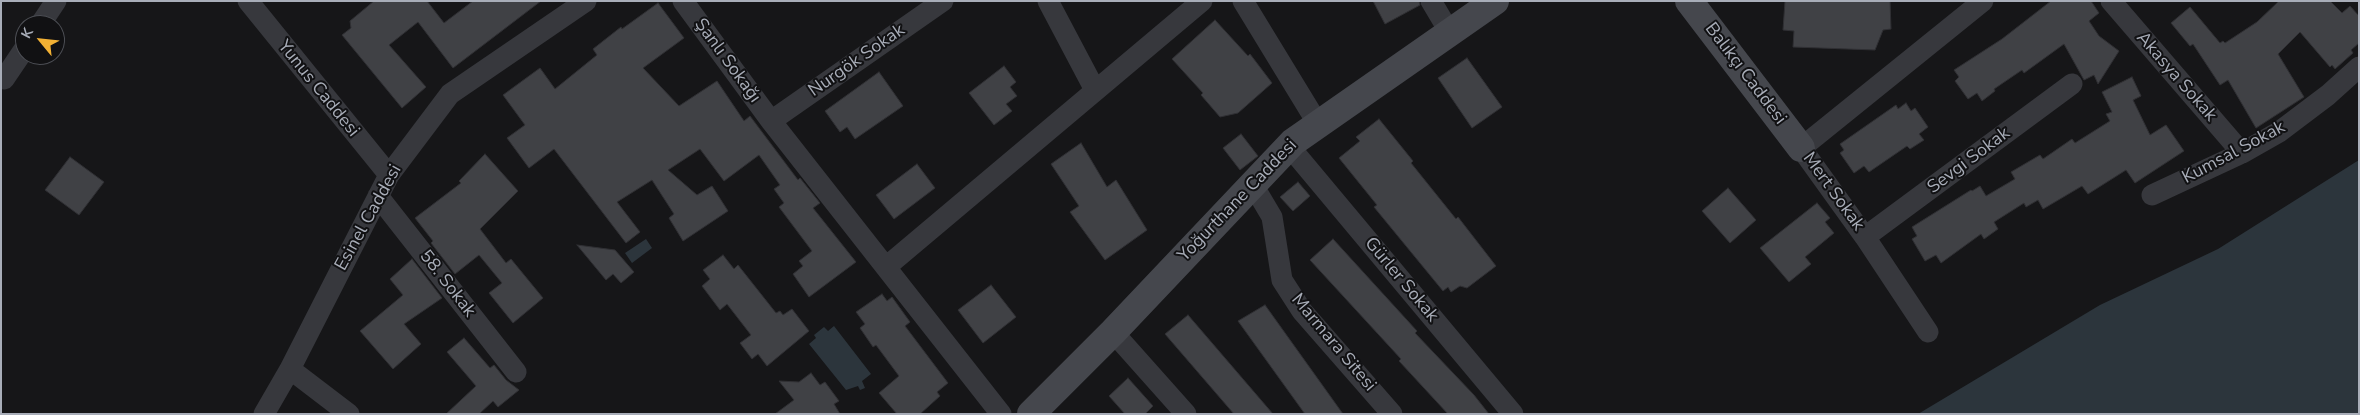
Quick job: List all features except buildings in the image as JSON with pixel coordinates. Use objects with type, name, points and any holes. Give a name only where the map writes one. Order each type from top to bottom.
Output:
[{"type":"main road","name":"Yoğurthane Caddesi","points":[[1031,414],[1113,332],[1291,144],[1495,1]]},
{"type":"main road","name":"Balıkçı Caddesi","points":[[1689,1],[1800,148]]},
{"type":"street","points":[[47,15],[56,1]]},
{"type":"street","name":"Yunus Caddesi","points":[[248,1],[389,175]]},
{"type":"street","name":"Esinel Caddesi","points":[[264,414],[290,369],[389,175],[450,94],[586,1]]},
{"type":"street","name":"Şanlı Sokağı","points":[[684,1],[771,121],[1001,414]]},
{"type":"street","name":"Nurgök Sokak","points":[[771,121],[943,1]]},
{"type":"street","points":[[1048,1],[1095,90]]},
{"type":"street","points":[[886,267],[1202,1]]},
{"type":"street","points":[[1243,1],[1318,124]]},
{"type":"street","points":[[1431,1],[1450,33]]},
{"type":"street","name":"Mert Sokak","points":[[1928,332],[1866,237],[1800,148],[1983,1]]},
{"type":"street","name":"Akasya Sokak","points":[[2111,1],[2242,153]]},
{"type":"street","points":[[3,78],[15,62]]},
{"type":"street","name":"Kumsal Sokak","points":[[2152,195],[2242,153],[2279,132],[2328,95],[2359,67]]},
{"type":"street","name":"Sevgi Sokak","points":[[1866,237],[2072,84]]},
{"type":"street","name":"Gürler Sokak","points":[[1291,144],[1513,414]]},
{"type":"street","name":"Marmara Sitesi","points":[[1253,185],[1272,217],[1282,280],[1302,311],[1392,414]]},
{"type":"street","name":"58. Sokak","points":[[378,196],[516,372]]},
{"type":"street","points":[[1113,332],[1186,414]]},
{"type":"street","points":[[290,369],[349,414]]},
{"type":"shaded area","points":[[2359,160],[2359,414],[1918,414],[2100,305],[2218,249]]},
{"type":"shaded area","points":[[646,239],[652,248],[632,263],[625,253]]},
{"type":"shaded area","points":[[834,326],[871,374],[862,381],[865,388],[860,390],[858,386],[846,390],[809,344],[816,338],[814,335],[824,327],[828,331]]}]
